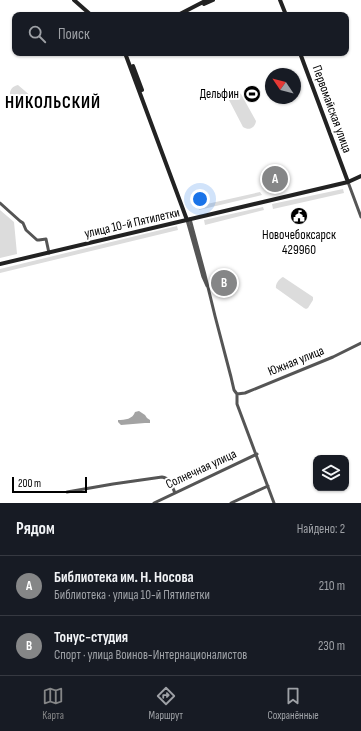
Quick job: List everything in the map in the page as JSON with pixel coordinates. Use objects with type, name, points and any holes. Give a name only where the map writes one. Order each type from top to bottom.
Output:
[{"type":"main road","points":[[74,0],[79,2],[91,12]]},
{"type":"main road","points":[[184,12],[207,0]]},
{"type":"main road","points":[[190,12],[213,0]]},
{"type":"main road","points":[[280,0],[285,12]]},
{"type":"main road","points":[[79,2],[87,12]]},
{"type":"main road","points":[[127,56],[189,220]]},
{"type":"main road","name":"Первомайская улица","points":[[301,56],[348,182]]},
{"type":"main road","name":"улица 10-й Пятилетки","points":[[0,264],[348,182],[361,176]]},
{"type":"street","name":"Первомайская улица","points":[[348,182],[361,217]]},
{"type":"street","points":[[0,203],[23,223],[26,230],[37,240],[46,239],[48,252]]},
{"type":"street","points":[[189,220],[205,275],[234,390],[237,394],[237,404],[257,454],[274,503]]},
{"type":"street","name":"Южная улица","points":[[237,394],[245,393],[324,361],[361,343]]},
{"type":"street","name":"Солнечная улица","points":[[154,503],[257,454]]},
{"type":"street","points":[[67,492],[162,477],[169,481],[175,493]]},
{"type":"street","points":[[231,503],[268,486]]},
{"type":"shaded area","points":[[18,85],[32,97],[32,101],[27,106],[23,106],[10,94],[12,88]]},
{"type":"shaded area","points":[[235,92],[241,94],[256,121],[251,128],[247,129],[243,127],[229,100],[230,96]]},
{"type":"shaded area","points":[[343,189],[344,193],[273,209],[272,204]]},
{"type":"shaded area","points":[[260,192],[262,195],[199,210],[198,206]]},
{"type":"shaded area","points":[[263,207],[264,210],[205,225],[204,220]]},
{"type":"shaded area","points":[[0,210],[14,222],[17,254],[0,258]]},
{"type":"shaded area","points":[[177,226],[178,230],[0,273],[0,269]]},
{"type":"shaded area","points":[[283,277],[313,297],[313,300],[308,308],[304,308],[276,288],[278,281]]},
{"type":"shaded area","points":[[139,411],[150,420],[150,423],[121,425],[118,422],[118,420],[131,418],[135,412]]},
{"type":"place","name":"Дельфин","points":[[252,94]]},
{"type":"place","name":"Библиотека им. Н. Носова","points":[[275,179]]},
{"type":"place","name":"Новочебоксарск 429960","points":[[299,216]]},
{"type":"place","name":"Тонус-студия","points":[[224,283]]},
{"type":"district","name":"НИКОЛЬСКИЙ","points":[[53,103]]}]
